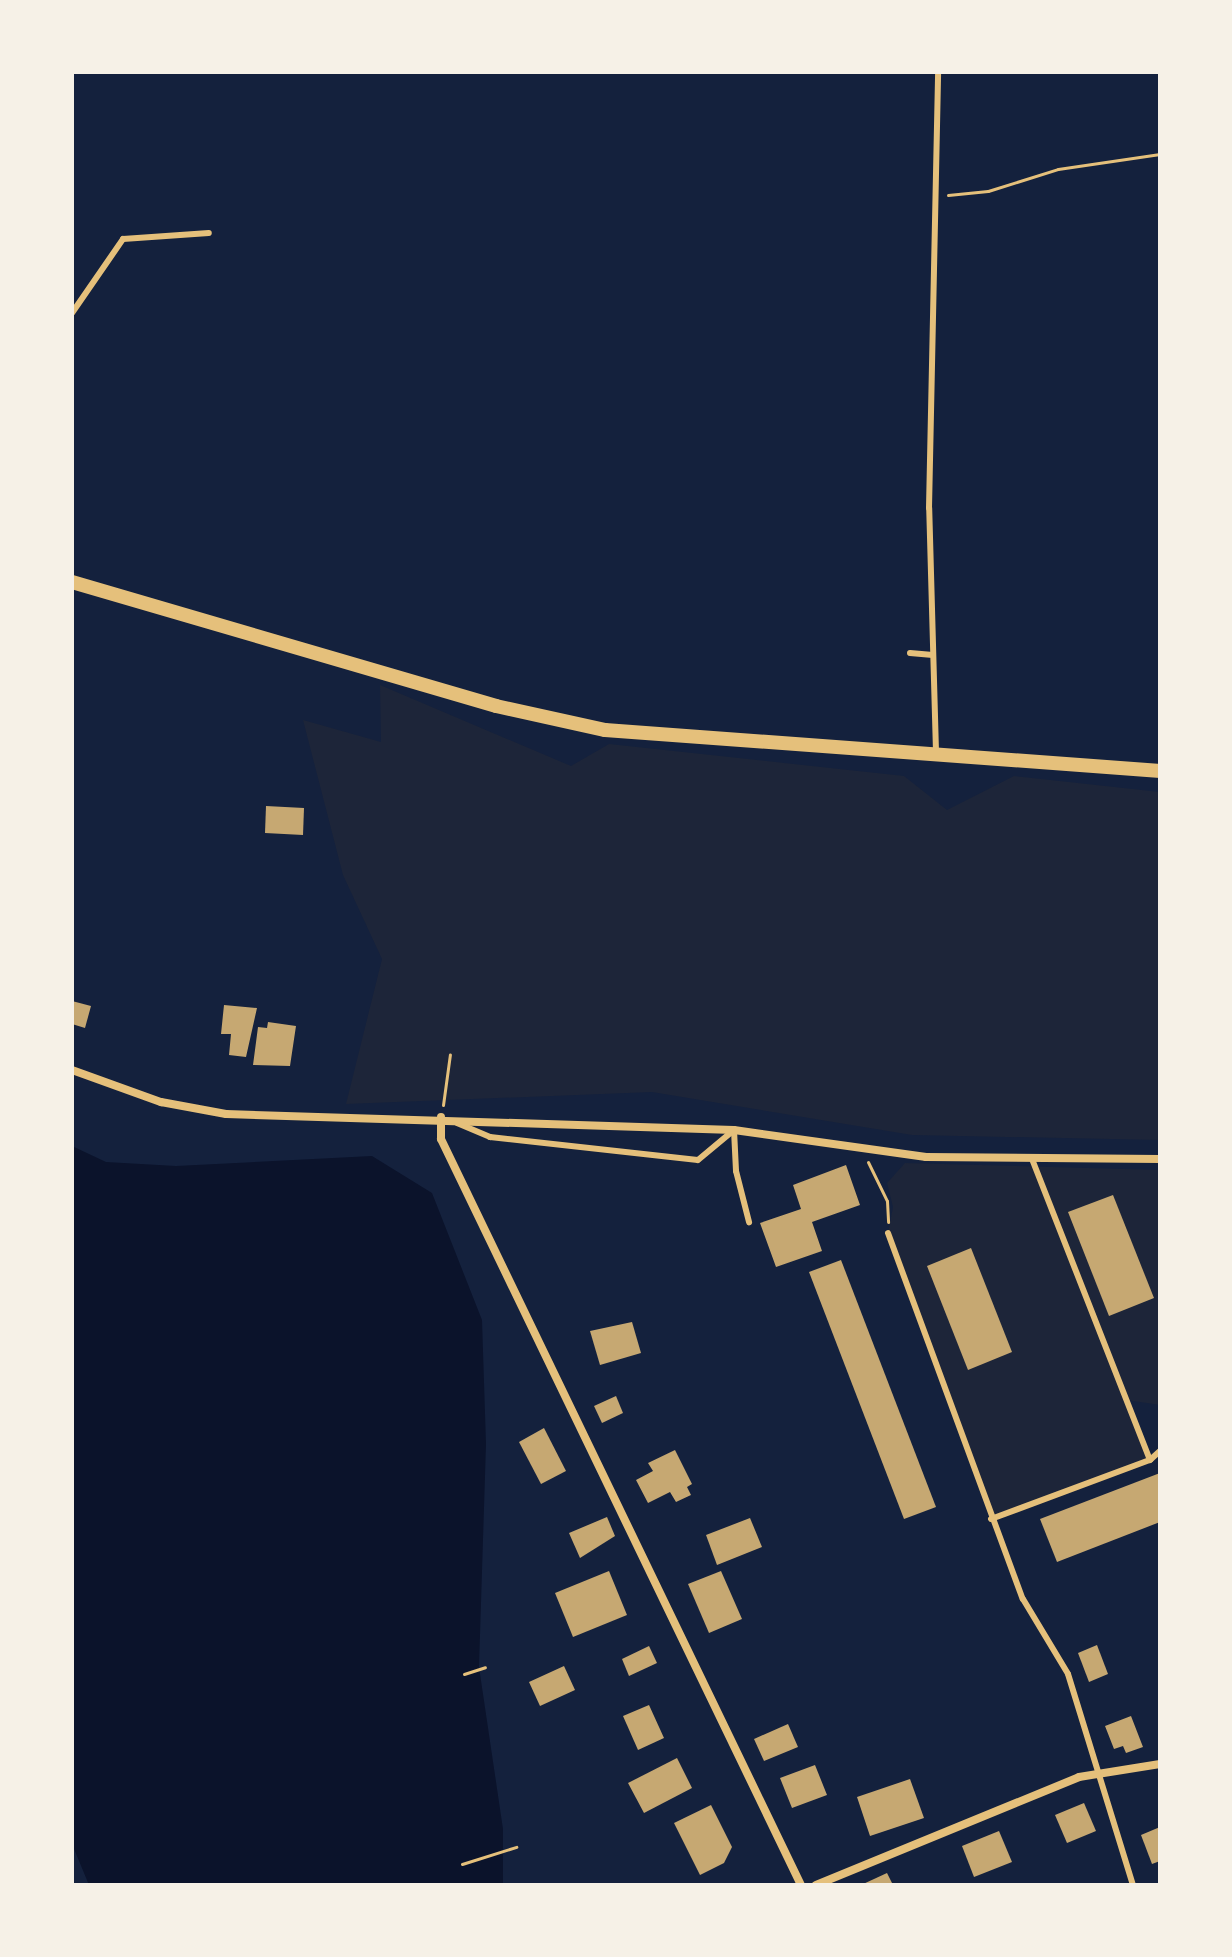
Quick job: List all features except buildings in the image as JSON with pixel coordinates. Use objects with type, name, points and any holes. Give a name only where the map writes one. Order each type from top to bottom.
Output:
[{"type":"street","points":[[72,582],[543,718],[668,739],[1160,771]]},
{"type":"street","points":[[72,1070],[204,1112],[328,1121],[441,1117],[734,1130],[870,1150],[1032,1159],[1160,1159]]},
{"type":"street","points":[[441,1117],[441,1139],[801,1885]]},
{"type":"street","points":[[816,1885],[1099,1771],[1117,1773],[1160,1764]]},
{"type":"lane","points":[[936,755],[929,508],[938,72]]},
{"type":"lane","points":[[72,313],[123,239],[209,233]]},
{"type":"lane","points":[[910,653],[933,655]]},
{"type":"lane","points":[[441,1117],[490,1137],[698,1160],[734,1130]]},
{"type":"lane","points":[[734,1130],[736,1171],[749,1222]]},
{"type":"lane","points":[[1032,1159],[1150,1460]]},
{"type":"lane","points":[[888,1233],[1023,1599],[1068,1674],[1133,1885]]},
{"type":"lane","points":[[991,1519],[1150,1460],[1160,1451]]},
{"type":"path","points":[[934,197],[988,191],[1058,169],[1160,154]]},
{"type":"path","points":[[441,1117],[450,1054]]},
{"type":"path","points":[[870,1150],[870,1170],[887,1201],[888,1233]]},
{"type":"path","points":[[464,1674],[485,1667]]},
{"type":"path","points":[[462,1864],[516,1847]]},
{"type":"shaded area","points":[[380,685],[571,766],[609,744],[904,776],[947,810],[1014,776],[1160,792],[1160,1140],[912,1135],[652,1092],[346,1104],[382,959],[343,875],[303,720],[381,742]]},
{"type":"shaded area","points":[[72,1146],[106,1162],[176,1166],[372,1156],[432,1193],[482,1320],[486,1444],[479,1667],[503,1829],[503,1885],[89,1885],[72,1844]]},
{"type":"shaded area","points":[[905,1163],[1160,1170],[1160,1405],[1127,1400],[1150,1460],[991,1519],[888,1233],[893,1207],[887,1183]]}]
